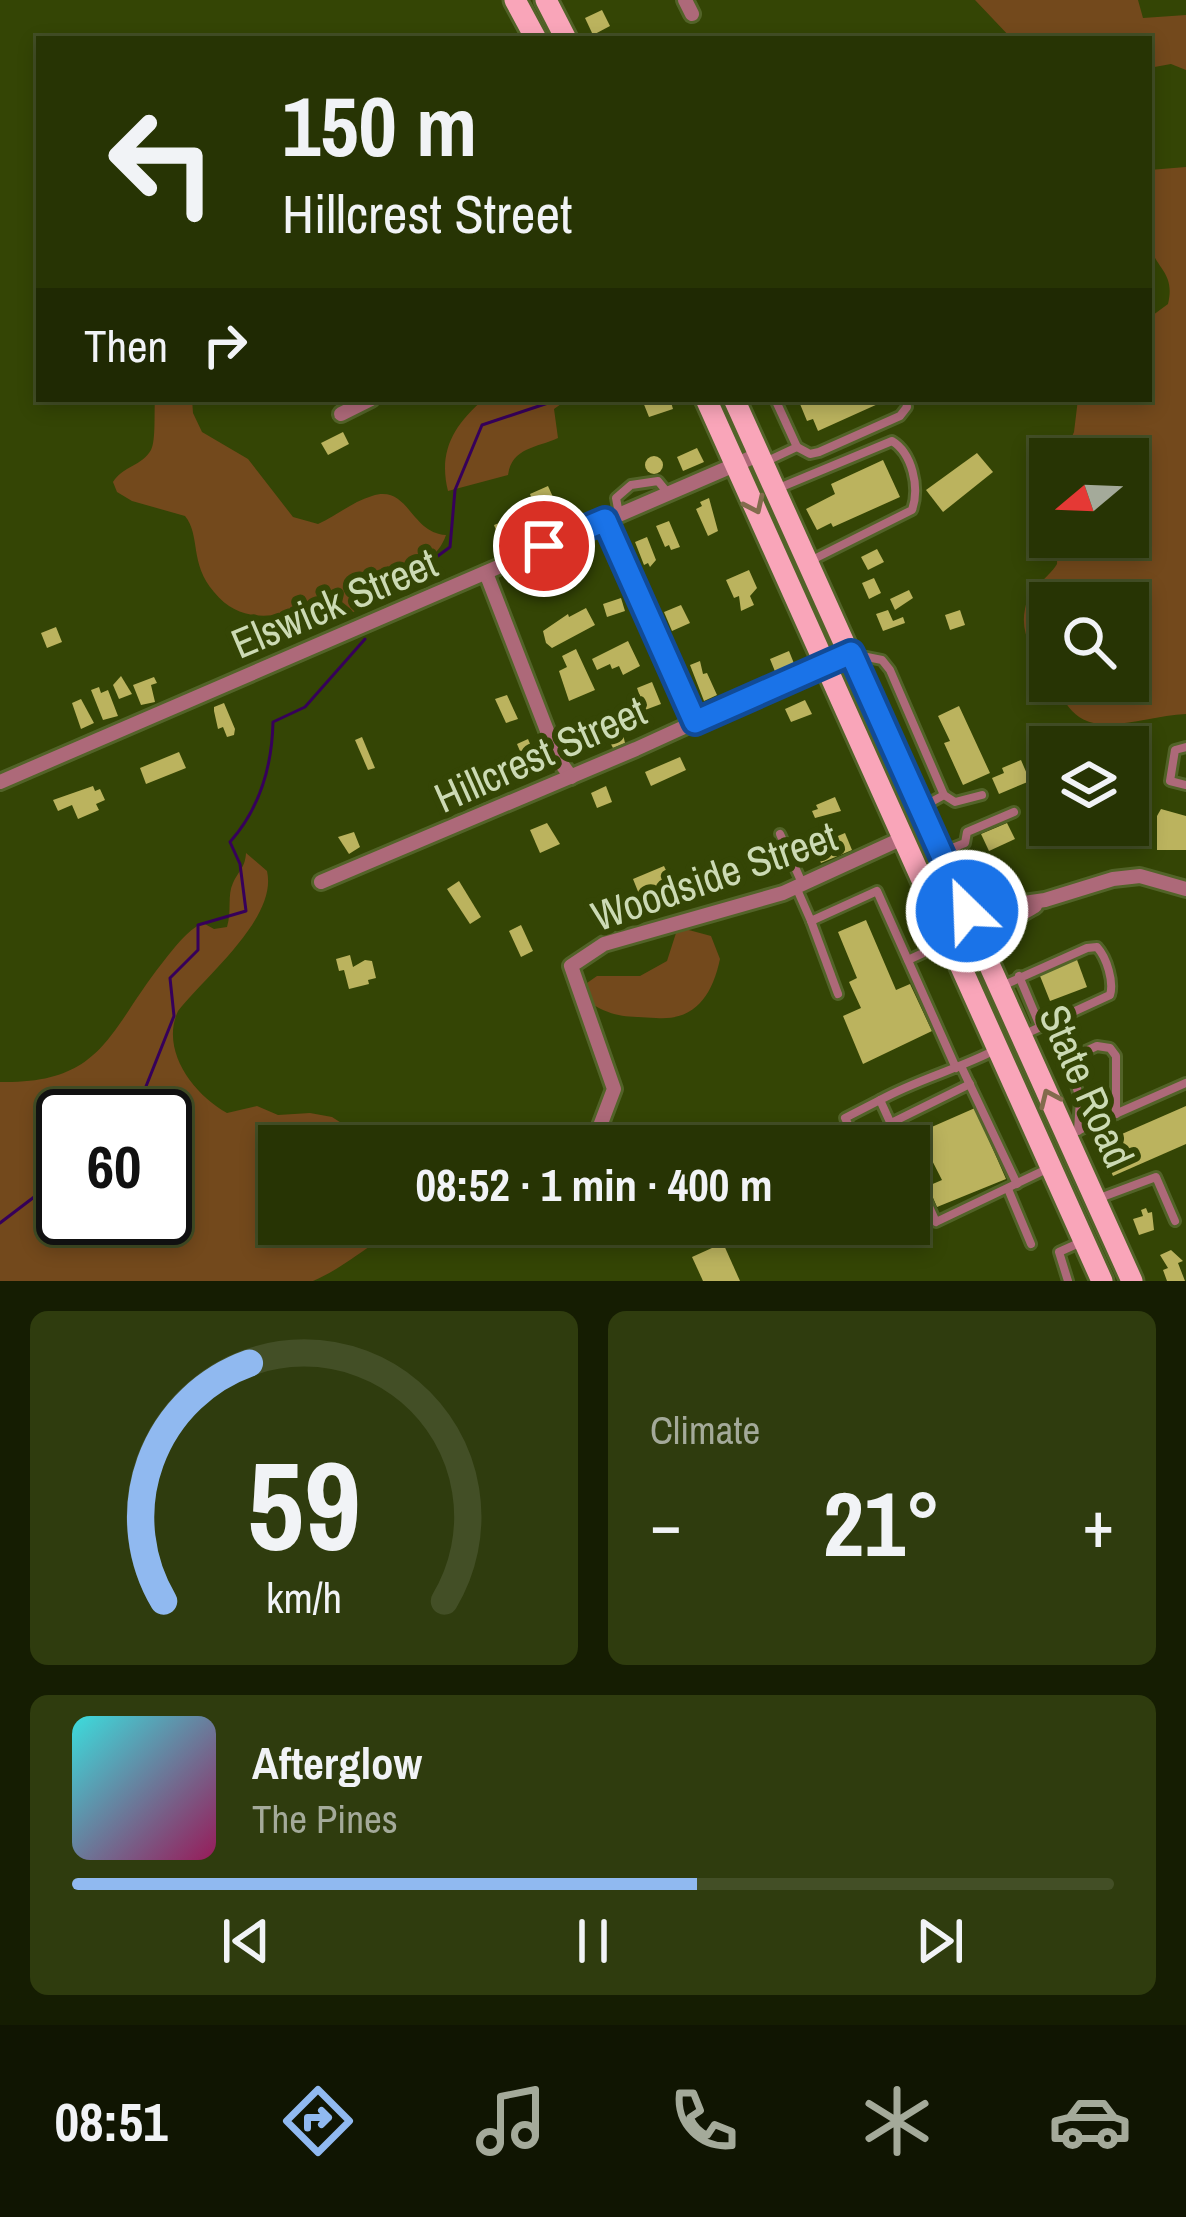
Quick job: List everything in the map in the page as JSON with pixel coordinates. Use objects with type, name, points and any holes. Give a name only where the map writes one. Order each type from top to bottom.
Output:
[{"type":"main road","points":[[515,0],[534,36]]},
{"type":"main road","points":[[546,0],[564,36]]},
{"type":"main road","name":"State Road","points":[[707,402],[1102,1281]]},
{"type":"main road","name":"State Road","points":[[739,402],[967,911],[1031,1031],[1095,1200],[1132,1281]]},
{"type":"street","points":[[341,414],[365,402]]},
{"type":"street","name":"Elswick Street","points":[[0,782],[668,493],[762,458]]},
{"type":"street","points":[[612,517],[695,722]]},
{"type":"street","points":[[486,573],[558,759],[571,777]]},
{"type":"street","name":"Hillcrest Street","points":[[321,882],[851,653]]},
{"type":"street","name":"Woodside Street","points":[[600,1125],[614,1089],[571,966],[604,944],[800,886],[903,838]]},
{"type":"street","points":[[967,911],[1045,900],[1113,878],[1140,876],[1186,889]]},
{"type":"street","points":[[1004,978],[991,946],[1004,925],[1045,900]]},
{"type":"street","points":[[998,1049],[1031,1031]]},
{"type":"lane","points":[[776,402],[797,447],[810,454],[900,416],[906,402]]},
{"type":"lane","points":[[776,489],[892,441],[903,449],[916,485],[912,510],[809,562]]},
{"type":"lane","points":[[762,458],[797,447]]},
{"type":"lane","points":[[851,653],[882,660],[944,795],[955,802],[982,795]]},
{"type":"lane","points":[[875,707],[901,695]]},
{"type":"lane","points":[[1186,747],[1175,750],[1170,781],[1186,785]]},
{"type":"lane","points":[[920,808],[944,795]]},
{"type":"lane","points":[[941,853],[965,843],[967,832],[1014,812]]},
{"type":"lane","points":[[780,834],[838,994]]},
{"type":"lane","points":[[811,921],[878,891],[970,1084],[1031,1244]]},
{"type":"lane","points":[[908,960],[949,941]]},
{"type":"lane","points":[[1004,978],[1087,949],[1097,947],[1102,953],[1111,981],[1110,995],[1031,1031]]},
{"type":"lane","points":[[1072,1133],[1081,1099],[1068,1059],[1097,1046],[1110,1048],[1116,1056],[1115,1114]]},
{"type":"lane","points":[[848,1125],[844,1118],[918,1079],[998,1049]]},
{"type":"lane","points":[[880,1100],[891,1123],[970,1084]]},
{"type":"lane","points":[[1072,1133],[1186,1084]]},
{"type":"lane","points":[[930,1209],[936,1222],[1051,1167]]},
{"type":"lane","points":[[1095,1200],[1156,1177],[1175,1221]]},
{"type":"lane","points":[[1067,1281],[1059,1252],[1084,1240]]},
{"type":"shaded area","points":[[975,0],[1138,0],[1143,18],[1186,15],[1186,70],[1171,64],[1152,67],[1152,36],[1009,36]]},
{"type":"shaded area","points":[[1186,167],[1186,714],[1101,724],[1072,711],[1065,702],[1149,702],[1149,582],[1041,582],[1057,564],[1056,558],[1149,558],[1149,438],[1071,438],[1078,402],[1152,402],[1152,316],[1168,304],[1170,293],[1152,248],[1152,170]]},
{"type":"shaded area","points":[[155,402],[192,402],[202,432],[248,459],[293,517],[318,524],[384,494],[402,503],[424,526],[446,535],[428,560],[375,590],[354,612],[317,609],[246,614],[229,606],[206,581],[185,516],[117,492],[113,482],[143,460],[151,450]]},
{"type":"shaded area","points":[[481,402],[564,402],[554,409],[558,438],[520,454],[508,475],[448,491],[447,451],[464,419]]},
{"type":"shaded area","points":[[1029,598],[1029,643],[1024,626]]},
{"type":"shaded area","points":[[246,853],[267,871],[262,908],[237,945],[178,1011],[173,1041],[177,1055],[202,1095],[227,1113],[257,1106],[278,1115],[332,1117],[344,1125],[258,1125],[258,1245],[373,1245],[313,1281],[0,1281],[0,1082],[62,1074],[100,1049],[186,935],[203,923],[214,929],[227,927],[231,888]]},
{"type":"shaded area","points":[[685,929],[711,936],[720,959],[700,1004],[670,1018],[629,1017],[590,1003],[587,983],[597,976],[640,976],[667,961],[676,933]]},
{"type":"building","points":[[602,10],[610,26],[593,35],[585,18]]},
{"type":"building","points":[[643,402],[671,402],[673,409],[649,417]]},
{"type":"building","points":[[799,402],[882,402],[818,431],[813,419],[807,421]]},
{"type":"building","points":[[343,432],[349,444],[328,455],[321,443]]},
{"type":"building","points":[[697,448],[704,462],[683,471],[677,457]]},
{"type":"building","points":[[977,453],[993,472],[943,512],[926,490]]},
{"type":"building","points":[[654,456],[663,465],[654,474],[645,465]]},
{"type":"building","points":[[883,460],[900,497],[817,530],[806,509],[835,494],[831,484]]},
{"type":"building","points":[[548,486],[557,506],[538,514],[530,494]]},
{"type":"building","points":[[709,498],[718,531],[708,536],[696,509]]},
{"type":"building","points":[[518,508],[526,527],[499,538],[494,525],[512,518],[510,512]]},
{"type":"building","points":[[669,521],[680,547],[671,550],[656,526]]},
{"type":"building","points":[[647,537],[656,560],[650,567],[644,565],[635,542]]},
{"type":"building","points":[[877,549],[884,562],[868,570],[861,557]]},
{"type":"building","points":[[749,570],[757,588],[750,596],[754,605],[741,611],[739,596],[734,598],[726,580]]},
{"type":"building","points":[[874,578],[881,593],[869,599],[862,583]]},
{"type":"building","points":[[909,590],[913,598],[895,610],[890,599]]},
{"type":"building","points":[[621,598],[625,611],[607,617],[603,604]]},
{"type":"building","points":[[681,605],[690,623],[672,631],[664,612]]},
{"type":"building","points":[[586,608],[595,625],[552,648],[546,643],[543,631]]},
{"type":"building","points":[[888,610],[893,621],[903,617],[905,623],[883,631],[876,614]]},
{"type":"building","points":[[960,610],[965,625],[950,630],[945,615]]},
{"type":"building","points":[[56,627],[62,642],[47,648],[41,633]]},
{"type":"building","points":[[628,641],[640,666],[623,675],[619,666],[612,669],[610,664],[597,670],[592,659]]},
{"type":"building","points":[[576,649],[595,690],[569,701],[559,671],[567,667],[562,656]]},
{"type":"building","points":[[789,651],[795,666],[776,674],[770,659]]},
{"type":"building","points":[[700,661],[717,695],[704,701],[690,665]]},
{"type":"building","points":[[121,676],[132,694],[119,699],[113,685]]},
{"type":"building","points":[[154,677],[155,702],[141,705],[133,685]]},
{"type":"building","points":[[652,682],[661,704],[645,710],[637,688]]},
{"type":"building","points":[[99,687],[101,693],[108,690],[118,716],[103,720],[91,690]]},
{"type":"building","points":[[507,695],[518,719],[506,723],[495,699]]},
{"type":"building","points":[[81,699],[94,723],[81,729],[72,703]]},
{"type":"building","points":[[805,700],[812,714],[791,722],[785,709]]},
{"type":"building","points":[[224,703],[235,729],[227,737],[223,727],[218,729],[214,711]]},
{"type":"building","points":[[959,706],[990,773],[963,785],[938,716]]},
{"type":"building","points":[[625,720],[625,743],[613,748],[603,729]]},
{"type":"building","points":[[362,737],[375,768],[368,770],[355,740]]},
{"type":"building","points":[[528,739],[536,758],[525,763],[517,744]]},
{"type":"building","points":[[179,752],[186,768],[146,784],[140,768]]},
{"type":"building","points":[[680,757],[686,770],[651,786],[645,772]]},
{"type":"building","points":[[547,759],[551,768],[525,779],[521,771]]},
{"type":"building","points":[[1021,760],[1029,781],[999,794],[992,778],[1004,773],[1002,768]]},
{"type":"building","points":[[485,771],[490,792],[475,798],[467,777]]},
{"type":"building","points":[[93,786],[105,800],[96,804],[99,810],[78,819],[72,805],[58,811],[53,800]]},
{"type":"building","points":[[606,786],[612,802],[597,808],[591,793]]},
{"type":"building","points":[[457,787],[465,806],[451,811],[446,799],[439,801],[437,795]]},
{"type":"building","points":[[835,797],[841,811],[815,818],[816,805]]},
{"type":"building","points":[[1161,809],[1186,816],[1186,850],[1157,850]]},
{"type":"building","points":[[547,823],[560,844],[540,853],[530,830]]},
{"type":"building","points":[[1007,823],[1015,839],[989,851],[981,834]]},
{"type":"building","points":[[354,832],[360,847],[349,854],[338,837]]},
{"type":"building","points":[[845,833],[852,850],[821,863],[814,846]]},
{"type":"building","points":[[664,866],[671,881],[639,894],[633,879]]},
{"type":"building","points":[[990,870],[995,882],[977,890],[972,879]]},
{"type":"building","points":[[459,881],[481,917],[470,924],[447,889]]},
{"type":"building","points":[[866,920],[896,990],[910,984],[932,1031],[863,1064],[843,1016],[861,1008],[849,982],[857,978],[838,932]]},
{"type":"building","points":[[521,925],[533,951],[521,957],[509,931]]},
{"type":"building","points":[[350,955],[353,967],[372,961],[376,978],[349,989],[336,959]]},
{"type":"building","points":[[1076,957],[1087,987],[1050,1001],[1038,971]]},
{"type":"building","points":[[1186,1106],[1186,1144],[1113,1176],[1099,1144]]},
{"type":"building","points":[[975,1108],[1006,1179],[937,1207],[930,1185],[942,1180],[930,1156],[930,1128]]},
{"type":"building","points":[[1141,1210],[1152,1212],[1154,1230],[1139,1235],[1133,1219],[1143,1216]]},
{"type":"building","points":[[724,1245],[740,1281],[703,1281],[692,1257]]},
{"type":"building","points":[[1171,1250],[1183,1261],[1178,1263],[1185,1281],[1167,1281],[1163,1270],[1168,1268],[1160,1255]]},
{"type":"waterway","points":[[370,606],[450,547],[455,490],[482,425],[551,402]]},
{"type":"waterway","points":[[145,1089],[174,1016],[170,978],[198,950],[198,925],[246,911],[240,864],[230,842],[262,786],[273,722],[305,707],[365,639]]},
{"type":"waterway","points":[[0,1223],[36,1196]]},
{"type":"route","points":[[544,546],[605,520],[695,722],[851,653],[967,911]]}]
